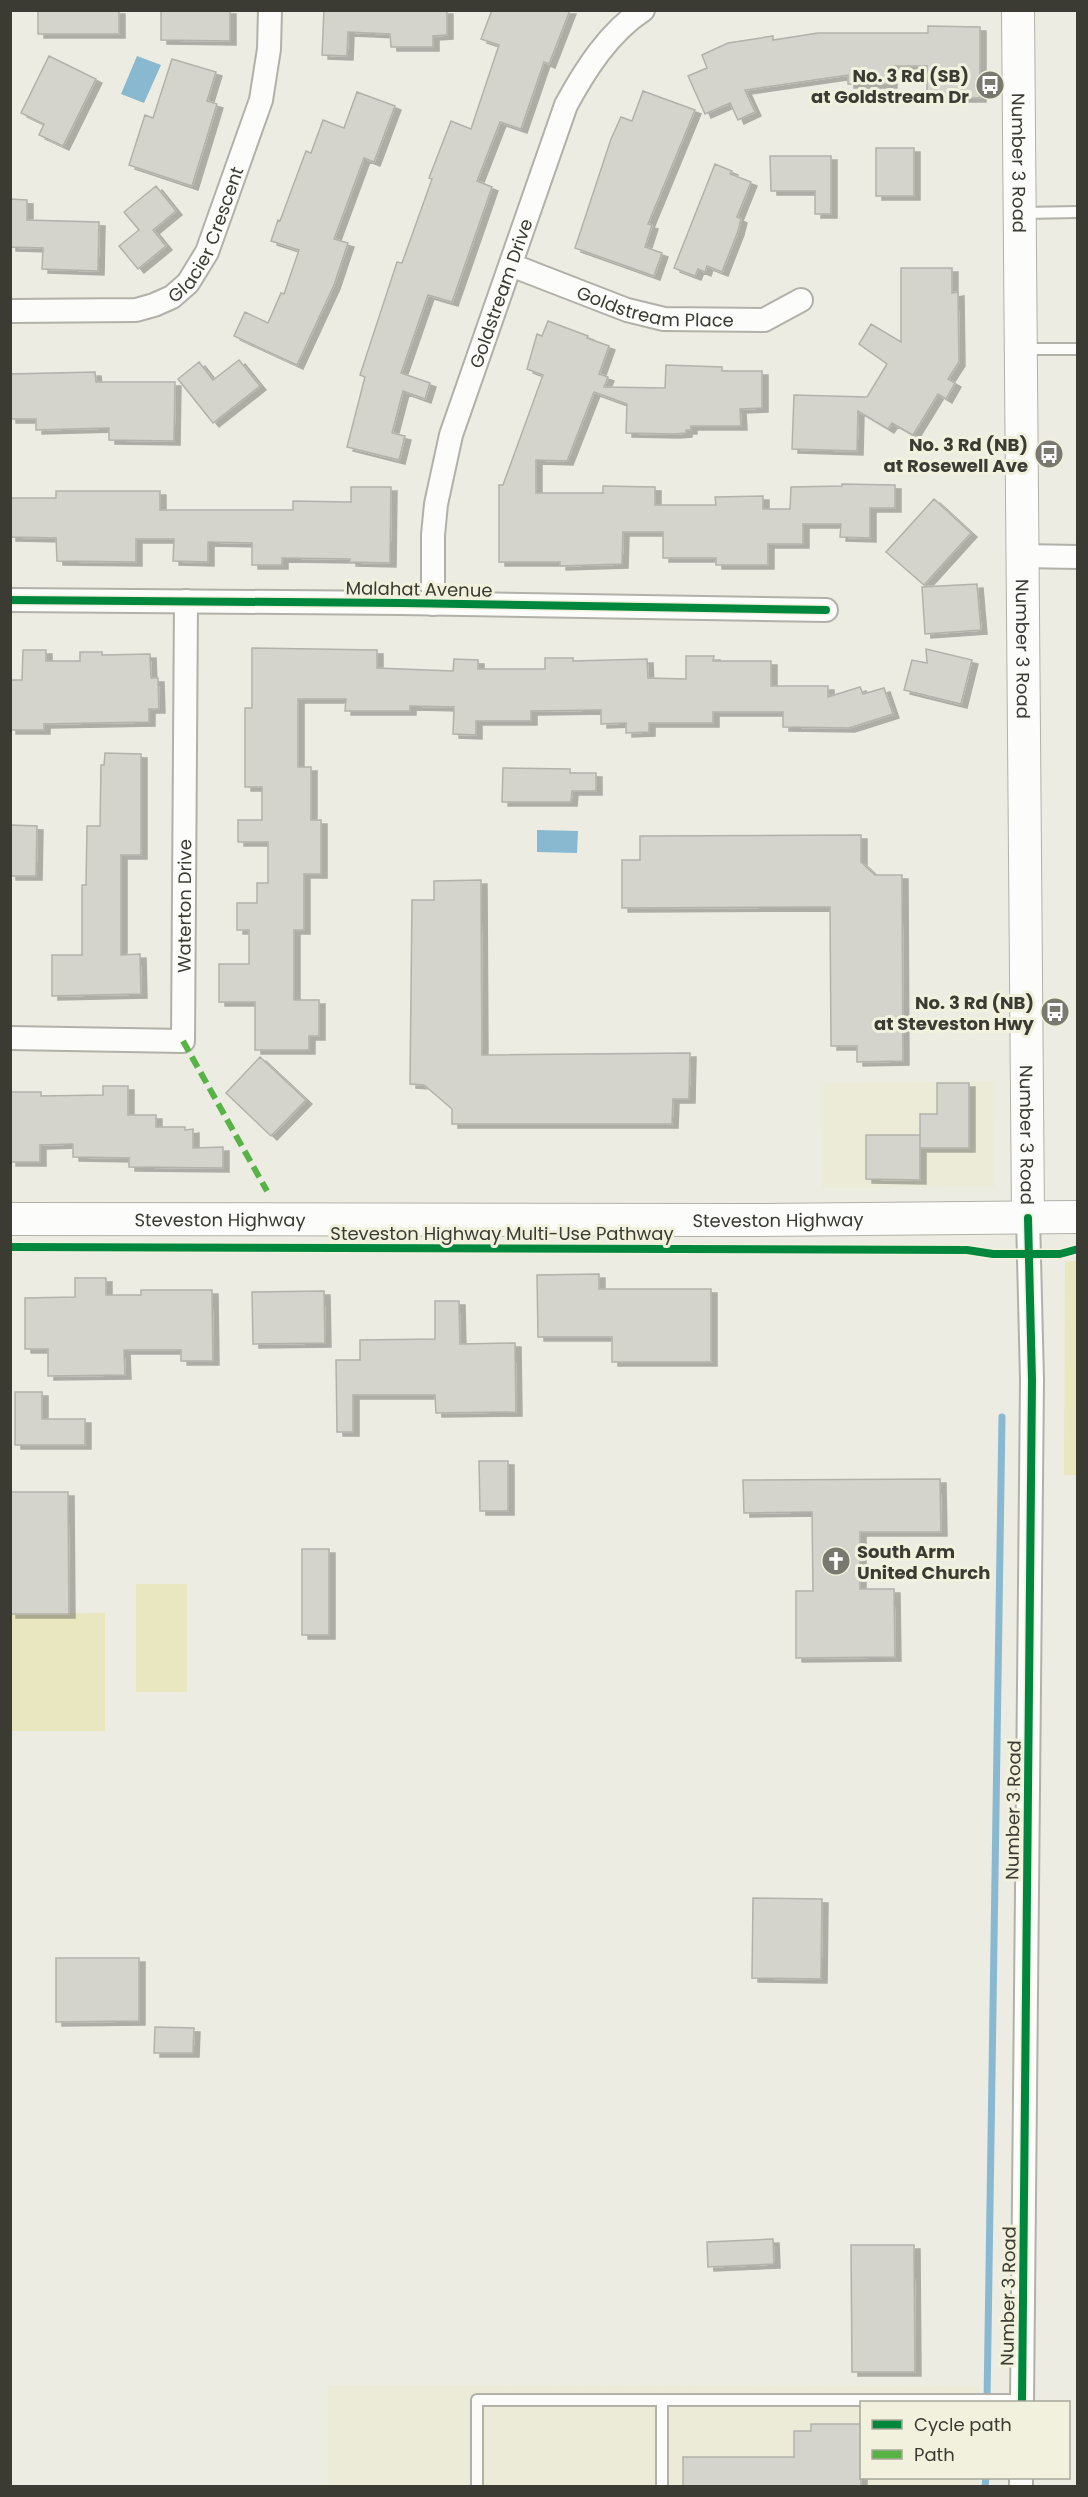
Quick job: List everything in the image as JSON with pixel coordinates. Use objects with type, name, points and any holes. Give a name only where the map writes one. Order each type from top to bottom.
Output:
[{"type":"main road","name":"Number 3 Road","points":[[1018,10],[1019,349],[1028,1218]]},
{"type":"main road","name":"Steveston Highway","points":[[10,1219],[753,1220],[1077,1217]]},
{"type":"street","name":"Glacier Crescent","points":[[10,310],[136,310],[172,297],[188,283],[207,252],[255,122],[266,75],[270,10]]},
{"type":"street","name":"Goldstream Drive","points":[[434,604],[433,535],[441,474],[451,435],[566,105],[580,79],[604,46],[635,12]]},
{"type":"street","name":"Goldstream Place","points":[[511,265],[627,310],[664,319],[764,320],[801,300]]},
{"type":"street","points":[[1022,556],[1077,556]]},
{"type":"street","name":"Malahat Avenue","points":[[10,600],[826,610]]},
{"type":"street","name":"Waterton Drive","points":[[10,1038],[183,1041],[186,601]]},
{"type":"street","name":"Number 3 Road","points":[[1019,2401],[1032,1392],[1028,1218]]},
{"type":"lane","points":[[1019,213],[1077,212]]},
{"type":"lane","points":[[1019,349],[1077,349]]},
{"type":"lane","points":[[477,2487],[477,2400],[1019,2401]]},
{"type":"lane","points":[[662,2400],[662,2487]]},
{"type":"shaded area","points":[[993,1081],[994,1187],[822,1188],[823,1083]]},
{"type":"shaded area","points":[[328,2385],[978,2386],[978,2401],[860,2401],[860,2479],[978,2479],[978,2486],[328,2486]]},
{"type":"green space","points":[[1065,1261],[1077,1261],[1077,1475],[1064,1475]]},
{"type":"green space","points":[[136,1584],[187,1584],[187,1692],[136,1692]]},
{"type":"green space","points":[[105,1613],[105,1731],[11,1731],[10,1614]]},
{"type":"water","points":[[137,56],[161,65],[144,103],[121,94]]},
{"type":"water","points":[[537,830],[578,831],[577,853],[537,852]]},
{"type":"building","points":[[38,10],[119,10],[119,34],[38,34]]},
{"type":"building","points":[[161,10],[230,10],[230,41],[161,40]]},
{"type":"building","points":[[324,10],[447,10],[447,35],[433,36],[433,47],[391,47],[390,34],[348,32],[347,56],[322,55]]},
{"type":"building","points":[[492,10],[570,10],[549,64],[544,62],[521,129],[500,122],[477,181],[492,187],[452,302],[428,295],[401,373],[430,383],[425,399],[403,391],[392,433],[405,436],[399,460],[347,447],[365,377],[360,375],[397,262],[402,263],[432,179],[429,178],[451,121],[471,129],[499,45],[481,39]]},
{"type":"building","points":[[928,26],[980,27],[980,98],[927,98],[927,66],[891,66],[891,84],[848,84],[848,75],[745,90],[755,112],[738,120],[730,103],[705,114],[688,76],[707,68],[702,55],[728,43],[773,36],[773,40],[818,33],[928,33]]},
{"type":"building","points":[[49,56],[96,79],[63,146],[39,135],[44,124],[21,113]]},
{"type":"building","points":[[172,59],[216,72],[207,101],[217,104],[192,186],[129,165],[145,115],[153,118]]},
{"type":"building","points":[[643,91],[695,110],[648,224],[652,225],[645,247],[662,253],[654,276],[575,248],[611,139],[621,117],[632,121]]},
{"type":"building","points":[[357,92],[395,106],[374,162],[364,158],[334,239],[348,243],[334,285],[297,365],[234,336],[245,312],[268,323],[281,293],[284,294],[299,250],[271,241],[278,220],[280,221],[306,151],[311,153],[323,120],[344,128]]},
{"type":"building","points":[[876,148],[914,148],[914,196],[876,196]]},
{"type":"building","points":[[770,156],[831,156],[831,214],[815,214],[815,191],[771,191]]},
{"type":"building","points":[[715,164],[732,171],[730,174],[751,182],[737,217],[741,219],[738,231],[722,272],[707,266],[705,272],[698,269],[695,276],[674,268]]},
{"type":"building","points":[[156,186],[176,211],[153,230],[166,246],[138,269],[119,246],[139,230],[124,212]]},
{"type":"building","points":[[10,199],[27,200],[27,220],[99,222],[98,271],[42,269],[43,248],[10,247]]},
{"type":"building","points":[[901,268],[952,268],[952,293],[958,292],[959,362],[948,379],[955,383],[946,399],[938,394],[913,435],[892,423],[888,429],[858,411],[857,451],[792,449],[794,395],[867,397],[887,364],[859,344],[871,324],[901,342]]},
{"type":"building","points":[[548,321],[609,346],[599,374],[608,377],[604,387],[665,388],[666,365],[722,367],[722,371],[762,371],[762,408],[740,409],[741,426],[691,426],[691,430],[686,430],[686,433],[673,434],[626,433],[627,404],[594,392],[567,461],[536,460],[536,493],[603,493],[603,486],[655,487],[655,505],[716,505],[715,497],[763,496],[763,509],[790,509],[791,487],[842,486],[842,484],[895,485],[895,508],[870,508],[870,538],[840,537],[841,524],[803,524],[803,544],[768,544],[768,565],[716,565],[716,558],[663,558],[663,532],[623,532],[622,564],[560,566],[560,562],[499,562],[499,485],[503,485],[543,375],[527,369],[537,334],[542,336]]},
{"type":"building","points":[[239,360],[260,386],[213,423],[178,379],[199,362],[213,380]]},
{"type":"building","points":[[95,372],[96,382],[175,382],[174,441],[109,440],[109,428],[36,430],[36,419],[10,419],[10,374]]},
{"type":"building","points":[[351,487],[391,487],[390,563],[350,562],[350,559],[282,558],[282,565],[252,565],[252,543],[208,542],[208,562],[173,561],[174,539],[136,539],[136,562],[57,561],[56,538],[10,537],[10,498],[56,498],[56,491],[160,491],[160,510],[293,510],[293,501],[351,502]]},
{"type":"building","points":[[934,499],[971,533],[924,585],[886,552]]},
{"type":"building","points":[[977,584],[981,630],[925,634],[922,587]]},
{"type":"building","points":[[252,648],[377,650],[377,668],[453,671],[454,659],[478,660],[478,669],[545,669],[545,658],[573,658],[573,661],[647,659],[648,678],[686,679],[686,656],[714,656],[713,661],[771,661],[771,686],[828,686],[828,697],[860,687],[863,694],[884,688],[893,714],[849,728],[783,727],[783,712],[713,712],[713,723],[649,723],[649,732],[626,733],[626,723],[601,724],[601,710],[531,711],[531,721],[476,721],[476,735],[453,734],[454,707],[410,706],[410,711],[345,711],[346,699],[298,699],[298,767],[311,767],[311,820],[321,820],[321,874],[304,874],[304,930],[294,930],[294,1000],[319,1000],[319,1036],[309,1036],[309,1050],[255,1050],[255,1002],[219,1002],[219,964],[249,964],[249,930],[237,930],[237,903],[257,903],[257,883],[268,883],[268,842],[238,842],[238,820],[262,820],[262,787],[245,787],[245,708],[252,708]]},
{"type":"building","points":[[926,649],[972,660],[961,704],[904,690],[912,660],[927,663]]},
{"type":"building","points":[[23,650],[46,650],[46,661],[80,661],[80,652],[102,652],[102,655],[150,654],[151,678],[158,678],[159,709],[149,709],[149,722],[44,724],[44,730],[10,730],[10,680],[22,680]]},
{"type":"building","points":[[105,753],[141,754],[141,855],[121,855],[121,955],[140,954],[141,994],[52,996],[52,955],[82,955],[82,885],[86,885],[87,826],[100,826],[101,765],[104,765]]},
{"type":"building","points":[[503,768],[570,769],[570,773],[596,773],[596,791],[572,791],[571,802],[502,802]]},
{"type":"building","points":[[10,825],[37,826],[36,876],[10,876]]},
{"type":"building","points":[[861,835],[861,862],[875,875],[902,875],[903,1061],[857,1062],[857,1046],[831,1046],[830,907],[622,908],[622,860],[640,860],[640,836]]},
{"type":"building","points":[[481,880],[482,1055],[690,1053],[689,1099],[673,1099],[672,1124],[452,1124],[452,1109],[424,1085],[410,1084],[412,900],[434,900],[434,881]]},
{"type":"building","points":[[260,1057],[306,1100],[271,1136],[226,1093]]},
{"type":"building","points":[[937,1083],[969,1083],[969,1148],[920,1148],[920,1114],[937,1114]]},
{"type":"building","points":[[103,1086],[128,1086],[128,1115],[156,1115],[156,1127],[193,1129],[193,1148],[223,1147],[223,1168],[129,1167],[129,1158],[73,1157],[73,1144],[40,1145],[40,1162],[10,1162],[10,1092],[41,1092],[41,1096],[103,1095]]},
{"type":"building","points":[[866,1135],[920,1135],[920,1180],[866,1179]]},
{"type":"building","points":[[599,1274],[599,1289],[711,1289],[711,1362],[612,1362],[612,1337],[538,1337],[537,1275]]},
{"type":"building","points":[[75,1278],[106,1278],[106,1295],[141,1295],[141,1290],[212,1290],[213,1361],[181,1361],[181,1350],[124,1350],[125,1375],[48,1376],[48,1349],[25,1349],[25,1298],[75,1297]]},
{"type":"building","points":[[324,1291],[325,1343],[253,1344],[252,1292]]},
{"type":"building","points":[[435,1301],[459,1301],[460,1344],[515,1343],[516,1412],[436,1413],[435,1395],[353,1395],[353,1432],[337,1432],[336,1360],[360,1360],[360,1340],[435,1339]]},
{"type":"building","points":[[15,1392],[42,1392],[42,1419],[85,1419],[85,1445],[15,1445]]},
{"type":"building","points":[[479,1461],[508,1461],[508,1511],[480,1511]]},
{"type":"building","name":"South Arm United Church","points":[[940,1479],[941,1532],[860,1532],[860,1589],[894,1589],[895,1657],[796,1658],[796,1591],[813,1591],[812,1512],[744,1513],[743,1480]]},
{"type":"building","points":[[10,1492],[68,1492],[69,1614],[10,1614]]},
{"type":"building","points":[[302,1549],[329,1549],[329,1635],[302,1635]]},
{"type":"building","points":[[753,1898],[822,1899],[821,1979],[752,1978]]},
{"type":"building","points":[[56,1958],[139,1958],[139,2021],[56,2022]]},
{"type":"building","points":[[155,2027],[194,2028],[193,2053],[154,2053]]},
{"type":"building","points":[[773,2239],[774,2264],[708,2267],[707,2242]]},
{"type":"building","points":[[851,2245],[914,2245],[915,2372],[852,2372]]},
{"type":"building","points":[[811,2424],[860,2424],[861,2487],[683,2487],[683,2457],[794,2457],[794,2431],[811,2431]]},
{"type":"waterway","points":[[987,2401],[1002,1417]]},
{"type":"waterway","points":[[985,2486],[986,2479]]},
{"type":"marked path","points":[[183,1041],[267,1191]]},
{"type":"cycle path","points":[[10,600],[826,610]]},
{"type":"cycle path","points":[[1022,2401],[1032,1380],[1028,1218]]},
{"type":"cycle path","name":"Steveston Highway Multi-Use Pathway","points":[[10,1247],[967,1250],[993,1254],[1060,1254],[1078,1249]]},
{"type":"place","name":"No. 3 Rd (SB) at Goldstream Dr","points":[[990,85]]},
{"type":"place","name":"No. 3 Rd (NB) at Rosewell Ave","points":[[1049,454]]},
{"type":"place","name":"No. 3 Rd (NB) at Steveston Hwy","points":[[1055,1012]]},
{"type":"place","name":"South Arm United Church","points":[[836,1561]]}]
